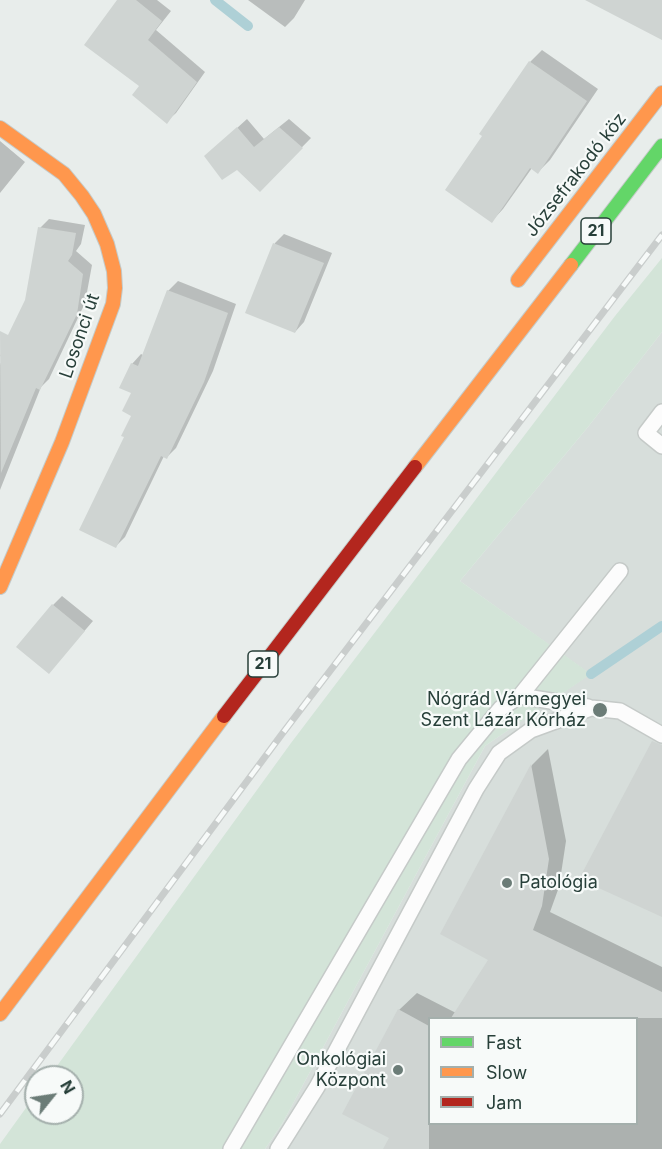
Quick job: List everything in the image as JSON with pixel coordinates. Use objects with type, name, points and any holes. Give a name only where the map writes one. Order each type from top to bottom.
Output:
[{"type":"main road","name":"Józsefrakodó köz","points":[[519,280],[662,93]]},
{"type":"main road","name":"Losonci út","points":[[0,128],[64,174],[94,214],[107,244],[114,271],[115,288],[112,304],[62,442],[0,586]]},
{"type":"main road","name":"21","points":[[0,1014],[260,668],[662,146]]},
{"type":"lane","points":[[662,412],[646,433],[662,446]]},
{"type":"lane","points":[[231,1149],[459,759],[501,708],[520,696],[620,571]]},
{"type":"lane","points":[[520,696],[620,711],[662,735]]},
{"type":"lane","points":[[278,1149],[317,1088],[476,789],[500,753],[531,730],[591,708]]},
{"type":"shaded area","name":"Nógrád Vármegyei Szent Lázár Kórház","points":[[662,332],[662,1149],[265,1149],[282,1124],[485,746],[590,674],[460,581],[588,427]]},
{"type":"green space","points":[[662,258],[662,332],[588,427],[460,581],[591,674],[485,746],[282,1124],[265,1149],[0,1149],[0,1144],[24,1111],[24,1125],[84,1125],[84,1065],[58,1065],[291,743],[615,316]]},
{"type":"building","points":[[117,0],[136,0],[162,21],[148,40],[197,82],[167,124],[132,95],[139,86],[84,45]]},
{"type":"building","points":[[585,0],[662,0],[662,40]]},
{"type":"building","points":[[529,61],[587,101],[538,174],[530,168],[492,223],[445,190],[482,136],[479,134]]},
{"type":"building","points":[[237,127],[254,147],[279,127],[303,148],[260,192],[237,170],[222,180],[204,156]]},
{"type":"building","points":[[38,227],[76,233],[72,255],[68,261],[83,274],[77,314],[40,390],[36,388],[1,473],[0,331],[8,335],[25,300]]},
{"type":"building","points":[[273,243],[324,263],[295,333],[245,313]]},
{"type":"building","points":[[167,290],[228,313],[204,382],[167,459],[161,456],[116,548],[79,530],[124,437],[121,436],[131,416],[122,411],[131,393],[119,388],[131,363],[138,366]]},
{"type":"building","points":[[52,604],[85,631],[49,674],[16,647]]},
{"type":"building","points":[[652,741],[662,745],[662,917],[579,879]]},
{"type":"building","points":[[531,764],[549,859],[542,906],[533,930],[662,992],[662,1018],[452,1017],[488,960],[440,934]]},
{"type":"building","name":"Onkológiai Központ","points":[[398,1009],[428,1025],[429,1149],[383,1149],[389,1138],[342,1114]]},
{"type":"waterway","points":[[215,0],[248,26]]},
{"type":"waterway","points":[[591,674],[662,626]]},
{"type":"railway","points":[[0,1114],[282,734],[662,235]]},
{"type":"traffic: fast","points":[[571,265],[662,146]]},
{"type":"traffic: slow","points":[[518,280],[662,93]]},
{"type":"traffic: slow","points":[[0,128],[64,174],[82,196],[94,214],[107,244],[114,271],[115,288],[113,304],[62,442],[0,587]]},
{"type":"traffic: slow","points":[[415,467],[571,265]]},
{"type":"traffic: slow","points":[[0,1014],[224,716]]},
{"type":"traffic: jam","points":[[224,716],[415,467]]},
{"type":"place","name":"Nógrád Vármegyei Szent Lázár Kórház","points":[[600,710]]},
{"type":"place","name":"Patológia","points":[[507,883]]},
{"type":"place","name":"Onkológiai Központ","points":[[398,1070]]}]
